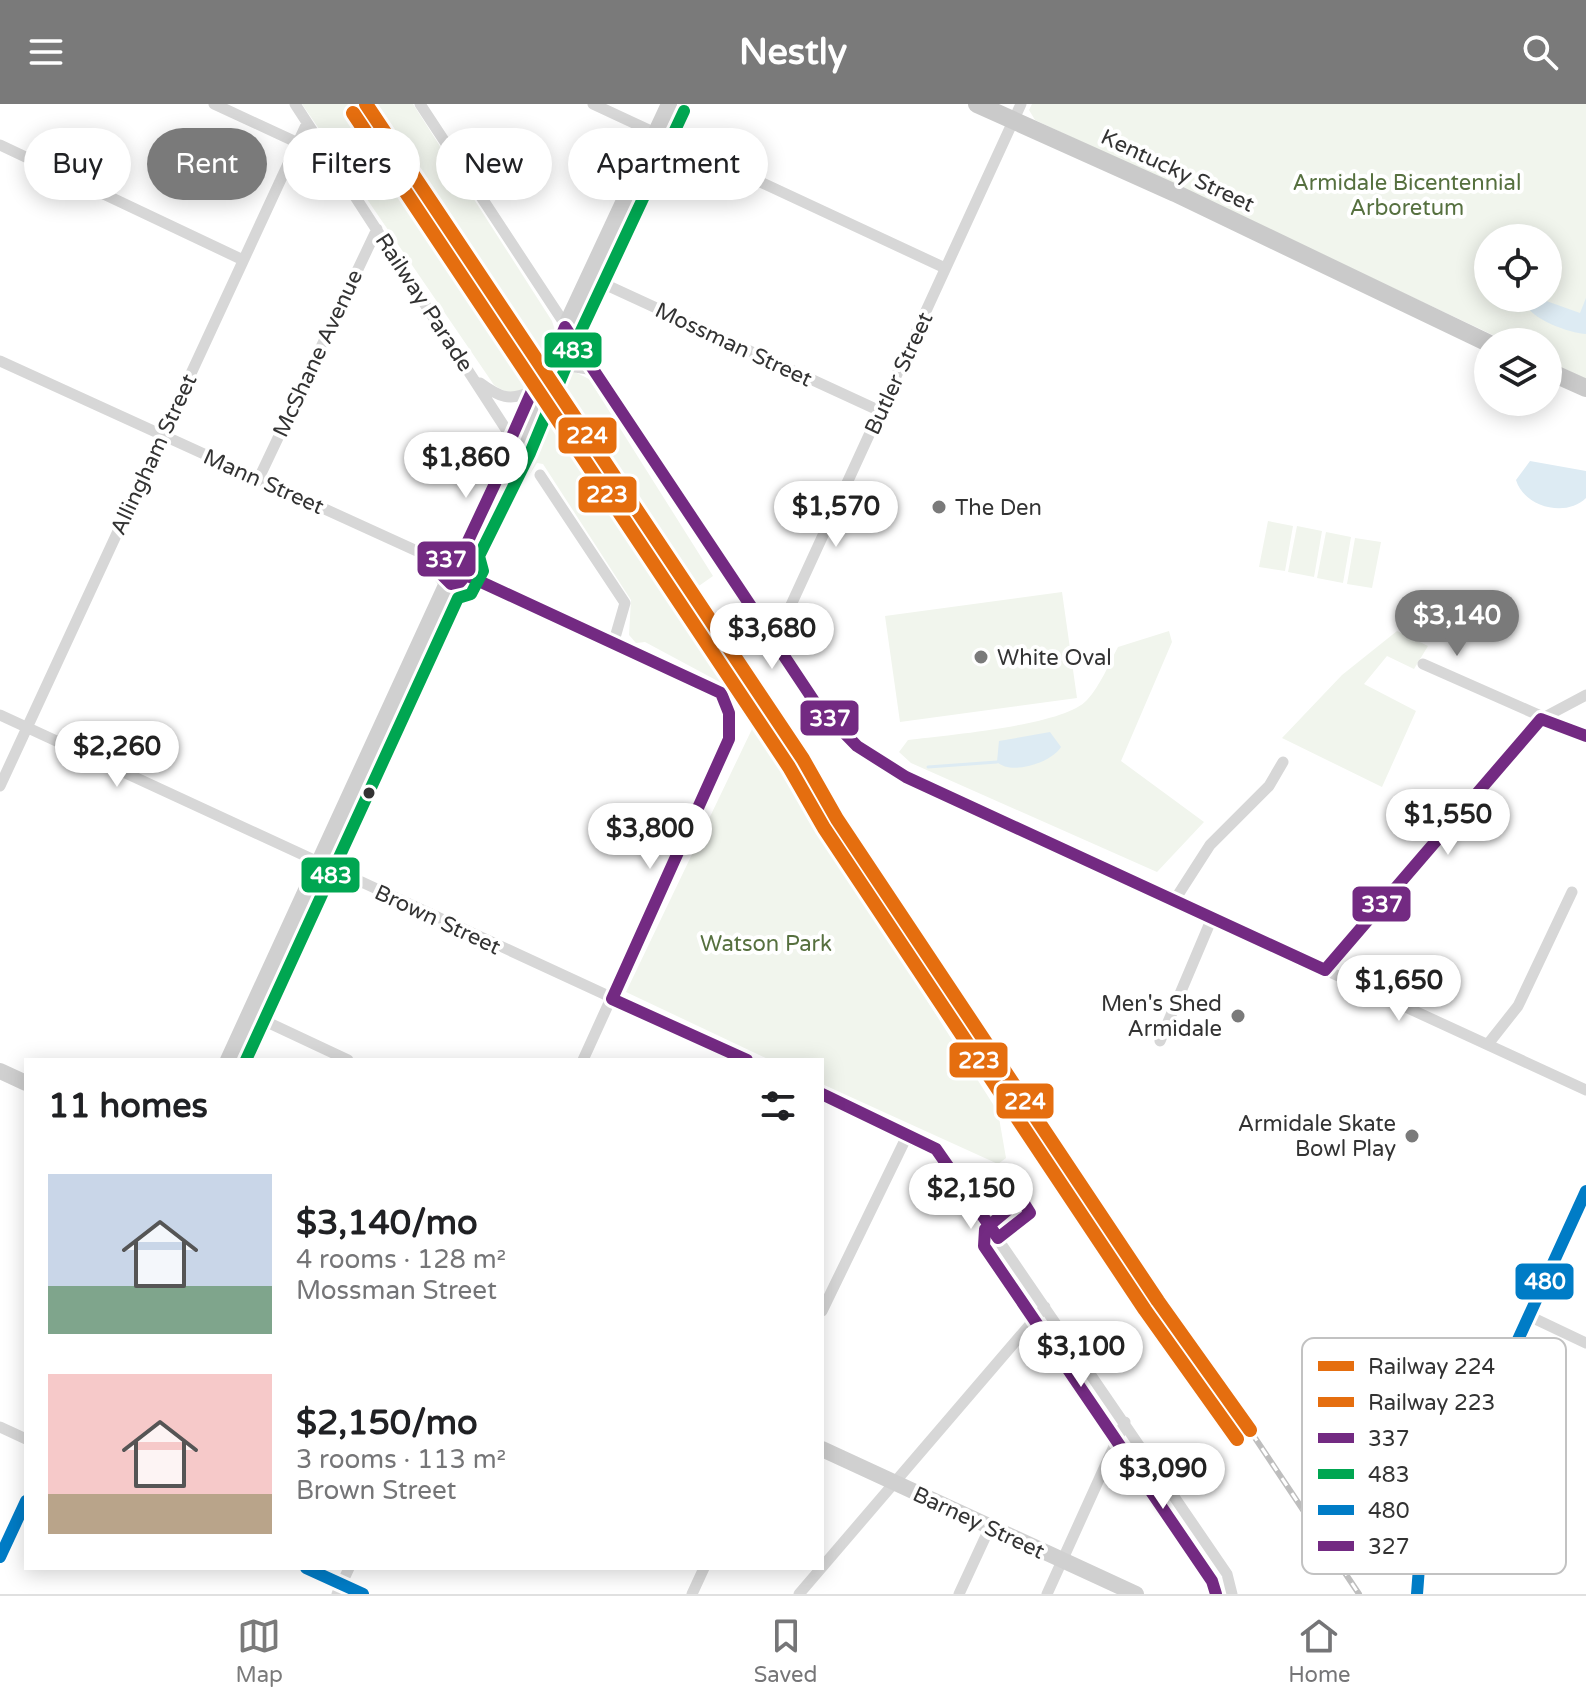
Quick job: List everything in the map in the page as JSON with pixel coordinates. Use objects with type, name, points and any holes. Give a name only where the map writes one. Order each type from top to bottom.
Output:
[{"type":"main road","name":"Kentucky Street","points":[[977,104],[1017,112],[1175,193],[1474,336]]},
{"type":"main road","points":[[1562,377],[1586,388]]},
{"type":"street","points":[[214,104],[283,136]]},
{"type":"street","name":"Railway Parade","points":[[295,104],[511,437]]},
{"type":"street","points":[[420,104],[816,704],[857,746],[880,762],[1174,901],[1586,1090]]},
{"type":"street","points":[[593,104],[645,128]]},
{"type":"street","points":[[658,128],[669,104]]},
{"type":"street","name":"Butler Street","points":[[774,642],[1017,112]]},
{"type":"street","name":"Allingham Street","points":[[304,128],[307,123]]},
{"type":"street","points":[[0,145],[243,260]]},
{"type":"street","name":"Allingham Street","points":[[0,786],[283,171]]},
{"type":"street","points":[[768,185],[945,268]]},
{"type":"street","points":[[507,458],[511,437],[549,367],[625,200]]},
{"type":"street","name":"McShane Avenue","points":[[259,478],[377,229]]},
{"type":"street","name":"Mossman Street","points":[[589,277],[880,411]]},
{"type":"street","name":"Mann Street","points":[[0,361],[441,562]]},
{"type":"street","points":[[549,367],[563,365],[594,370]]},
{"type":"street","name":"Railway Parade","points":[[476,381],[505,398],[519,398],[536,390]]},
{"type":"street","points":[[460,558],[507,458],[522,434],[536,390]]},
{"type":"street","points":[[540,475],[625,603],[614,641]]},
{"type":"street","points":[[450,557],[460,558],[467,567],[466,575],[460,582],[447,583],[439,572],[441,562],[450,557]]},
{"type":"street","points":[[466,575],[721,693],[729,713],[729,739],[584,1058]]},
{"type":"street","points":[[229,1058],[447,583]]},
{"type":"street","points":[[1423,664],[1460,678],[1541,719],[1586,736]]},
{"type":"street","points":[[1325,970],[1541,719],[1586,695]]},
{"type":"street","name":"Brown Street","points":[[0,715],[743,1058]]},
{"type":"street","points":[[1174,901],[1210,845],[1269,786],[1283,762]]},
{"type":"street","points":[[1488,1044],[1518,1006],[1572,892]]},
{"type":"street","points":[[1160,1041],[1212,918]]},
{"type":"street","points":[[250,1014],[344,1058]]},
{"type":"street","points":[[0,1071],[24,1082]]},
{"type":"street","points":[[824,1095],[936,1149],[1227,1574],[1232,1594]]},
{"type":"street","points":[[824,1307],[908,1134]]},
{"type":"street","points":[[1519,1338],[1586,1191]]},
{"type":"street","points":[[824,1276],[836,1281]]},
{"type":"street","points":[[824,1565],[1045,1307]]},
{"type":"street","points":[[1529,1316],[1586,1343]]},
{"type":"street","points":[[1047,1594],[1125,1422]]},
{"type":"street","points":[[0,1427],[24,1438]]},
{"type":"street","name":"Barney Street","points":[[824,1450],[1136,1594]]},
{"type":"street","points":[[0,1557],[24,1505]]},
{"type":"street","points":[[959,1594],[990,1527]]},
{"type":"street","points":[[309,1570],[339,1589],[363,1594]]},
{"type":"street","points":[[339,1589],[348,1570]]},
{"type":"street","points":[[692,1594],[703,1570]]},
{"type":"street","points":[[799,1594],[820,1570]]},
{"type":"street","points":[[1417,1594],[1418,1574]]},
{"type":"green space","points":[[302,104],[360,104],[376,128],[318,128]]},
{"type":"green space","points":[[371,104],[413,104],[436,140],[436,200],[474,200],[552,321],[556,333],[543,362],[420,178],[420,128],[387,128]]},
{"type":"green space","name":"Armidale Bicentennial Arboretum","points":[[1032,104],[1586,104],[1586,379],[1562,368],[1562,328],[1478,328],[1035,120],[1029,110]]},
{"type":"green space","points":[[420,195],[538,375],[519,392],[494,385],[368,200],[420,200]]},
{"type":"green space","points":[[563,372],[575,372],[589,379],[713,576],[696,588],[553,381]]},
{"type":"green space","points":[[549,385],[716,642],[736,681],[727,686],[645,642],[636,643],[629,635],[631,600],[543,464],[537,463],[529,475],[519,469],[514,471]]},
{"type":"green space","points":[[1268,521],[1293,526],[1285,571],[1259,567]]},
{"type":"green space","points":[[1297,526],[1322,531],[1314,577],[1288,572]]},
{"type":"green space","points":[[1326,532],[1351,537],[1343,583],[1317,578]]},
{"type":"green space","points":[[1355,538],[1381,542],[1372,588],[1347,584]]},
{"type":"green space","name":"White Oval","points":[[1062,592],[1077,698],[900,722],[885,616]]},
{"type":"green space","points":[[1169,631],[1172,642],[1121,761],[1204,822],[1157,872],[911,763],[899,752],[908,740],[1030,723],[1074,709],[1092,694],[1118,647]]},
{"type":"green space","points":[[1397,631],[1428,646],[1414,669],[1387,656],[1364,684],[1416,711],[1382,787],[1282,738],[1342,675]]},
{"type":"green space","name":"Watson Park","points":[[753,727],[998,1112],[1006,1158],[998,1164],[824,1085],[824,1058],[766,1058],[626,992]]},
{"type":"shaded area","points":[[1586,298],[1586,334],[1569,331],[1531,312],[1562,312],[1562,307],[1580,313]]},
{"type":"shaded area","points":[[1530,461],[1586,471],[1586,498],[1568,507],[1546,507],[1536,503],[1520,489],[1516,480]]},
{"type":"shaded area","points":[[1050,732],[1061,747],[1049,758],[1012,768],[997,762],[999,741]]},
{"type":"waterway","points":[[928,767],[997,762]]},
{"type":"railway","points":[[803,759],[1302,1508]]},
{"type":"railway","points":[[1346,1574],[1359,1594]]},
{"type":"rail line","name":"224","points":[[366,104],[803,759],[837,819],[1158,1301],[1250,1430]]},
{"type":"rail line","name":"223","points":[[353,113],[789,767],[824,828],[1145,1310],[1237,1439]]},
{"type":"transit line","name":"483","points":[[247,1058],[458,598],[471,594],[483,571],[479,556],[530,453],[580,333],[684,111]]},
{"type":"transit line","name":"337","points":[[565,327],[816,704],[857,746],[906,777],[1325,970],[1541,719],[1586,736]]},
{"type":"transit line","name":"337","points":[[565,327],[539,388],[532,391],[509,443],[507,458],[460,558],[447,558],[439,572],[451,584],[460,582],[466,575],[721,693],[729,713],[729,739],[612,999],[743,1058]]},
{"type":"transit line","name":"337","points":[[824,1095],[936,1149],[998,1238],[1030,1213],[1025,1205]]},
{"type":"transit line","name":"480","points":[[1519,1338],[1586,1191]]},
{"type":"transit line","name":"327","points":[[1009,1209],[985,1229],[984,1246],[1212,1581],[1216,1594]]},
{"type":"transit line","name":"480","points":[[0,1557],[24,1505]]},
{"type":"transit line","name":"480","points":[[310,1570],[363,1594]]},
{"type":"transit line","name":"480","points":[[1417,1594],[1418,1574]]},
{"type":"place","name":"The Den","points":[[939,507]]},
{"type":"place","name":"White Oval","points":[[981,657]]},
{"type":"place","name":"Men's Shed Armidale","points":[[1238,1016]]},
{"type":"place","name":"Armidale Skate Bowl Play","points":[[1412,1136]]}]
